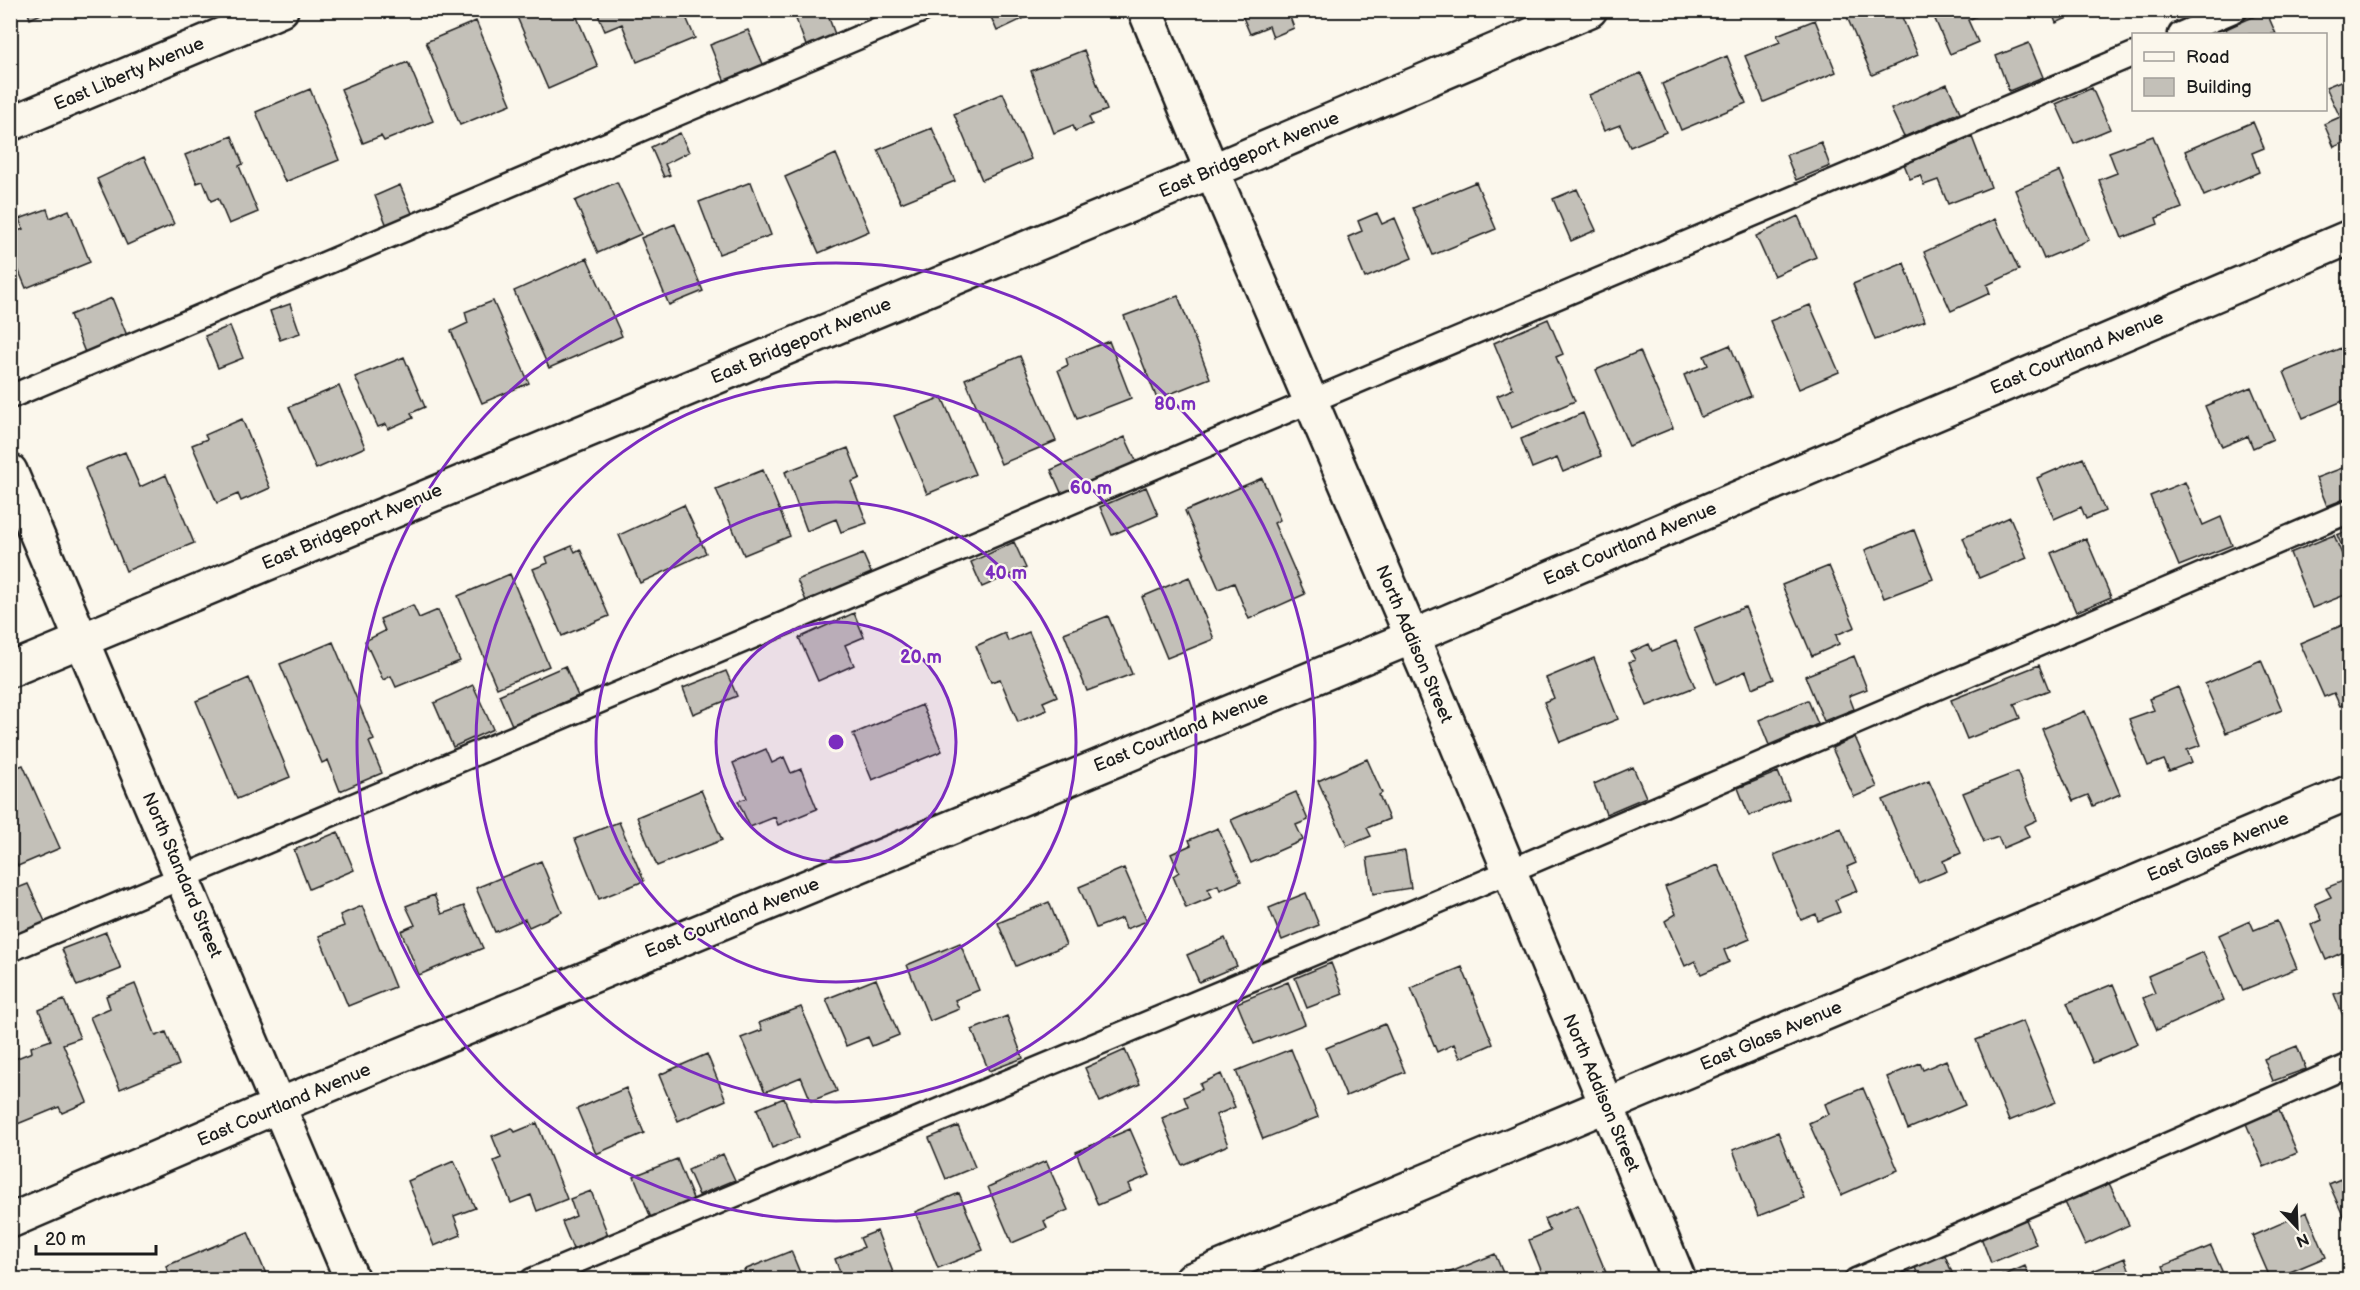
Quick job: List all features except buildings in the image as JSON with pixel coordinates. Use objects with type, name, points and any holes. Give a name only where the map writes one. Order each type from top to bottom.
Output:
[{"type":"street","name":"East Liberty Avenue","points":[[10,124],[281,10]]},
{"type":"street","name":"North Addison Street","points":[[1145,10],[1412,637],[1679,1280]]},
{"type":"street","name":"East Bridgeport Avenue","points":[[10,670],[1212,171],[1590,10]]},
{"type":"street","name":"East Courtland Avenue","points":[[10,1221],[280,1105],[1412,637],[2349,237]]},
{"type":"street","name":"North Standard Street","points":[[10,471],[280,1105],[352,1280]]},
{"type":"street","name":"East Glass Avenue","points":[[1191,1280],[2349,792]]},
{"type":"lane","points":[[10,397],[923,10]]},
{"type":"lane","points":[[2182,33],[2236,10]]},
{"type":"lane","points":[[10,950],[2132,54]]},
{"type":"lane","points":[[532,1280],[1510,872],[2349,511]]},
{"type":"lane","points":[[1856,1280],[2349,1065]]}]
